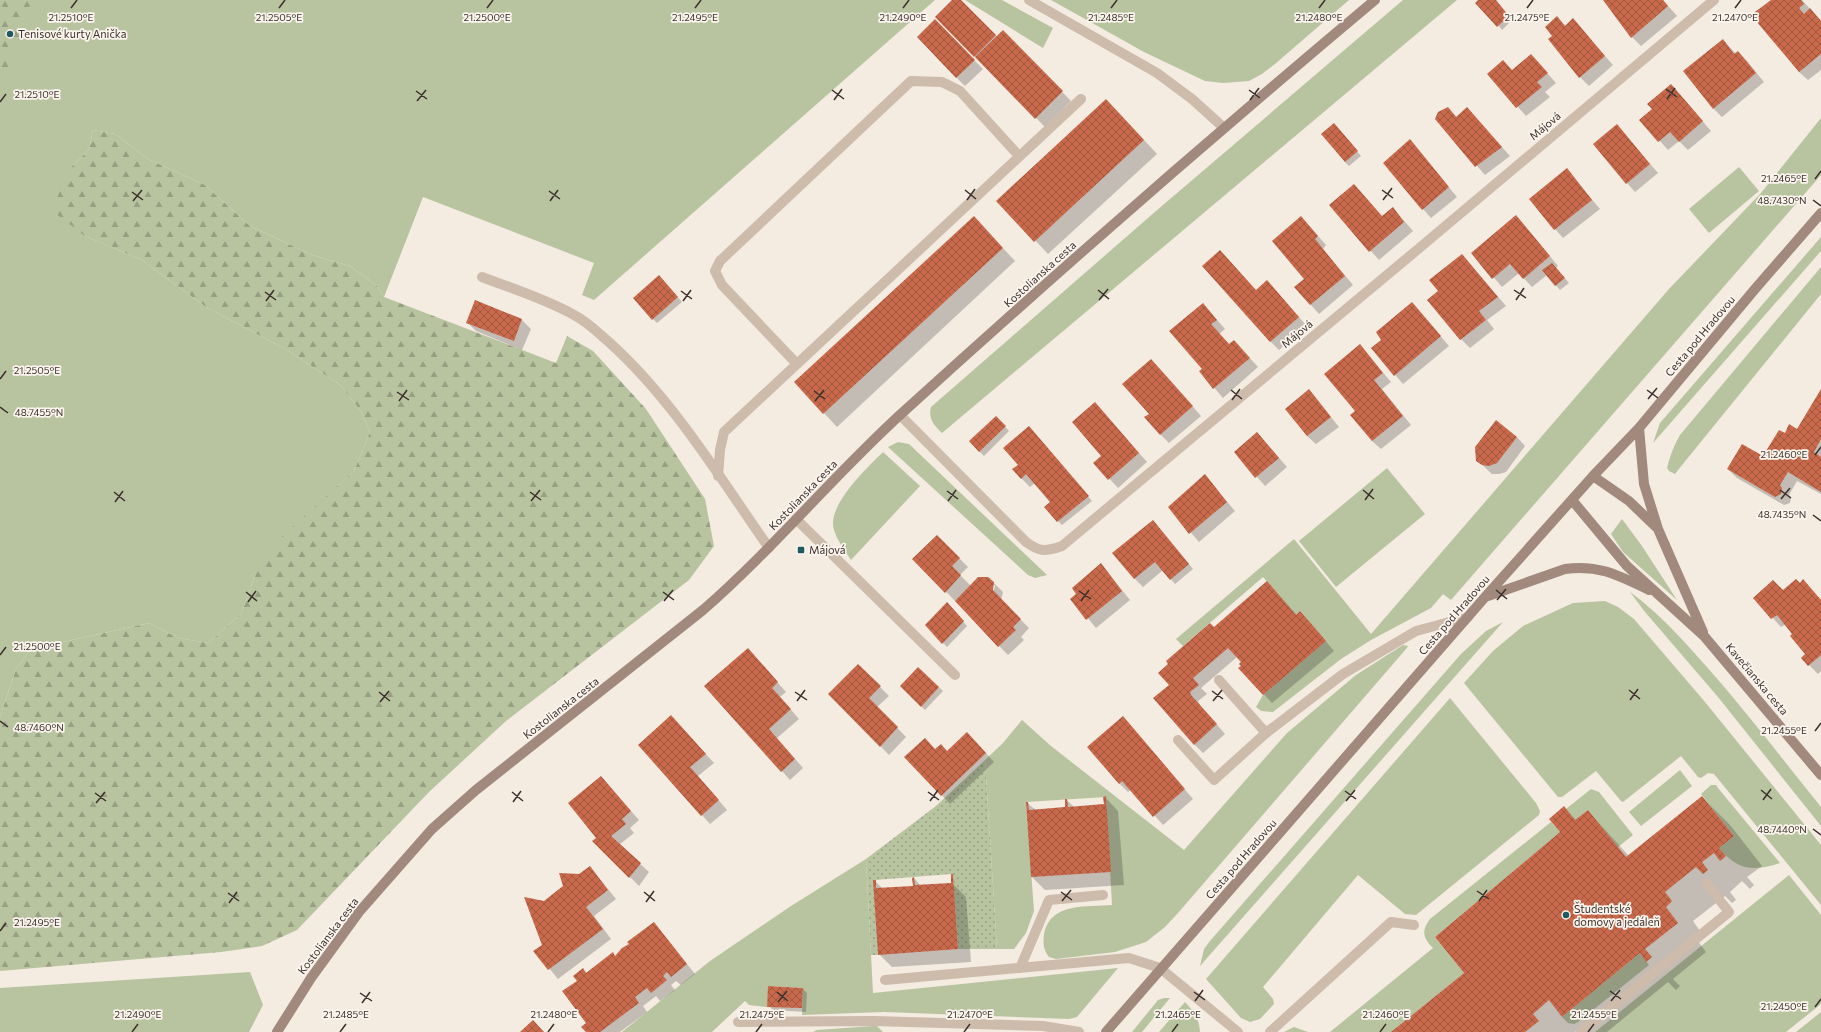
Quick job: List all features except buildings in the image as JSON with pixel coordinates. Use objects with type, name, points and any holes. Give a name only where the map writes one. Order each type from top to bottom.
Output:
[{"type":"street","points":[[1028,0],[1157,74],[1192,99],[1223,128]]},
{"type":"street","name":"Kostolianska cesta","points":[[277,1032],[311,978],[359,912],[432,829],[476,790],[703,610],[736,581],[796,518],[900,415],[1223,128],[1374,0]]},
{"type":"street","name":"Májová","points":[[900,415],[1026,542],[1038,550],[1050,550],[1062,546],[1714,0]]},
{"type":"street","points":[[796,363],[722,285],[715,271],[720,261],[911,81],[942,82],[960,91],[1019,156]]},
{"type":"street","points":[[718,476],[720,450],[724,432],[796,363],[1081,99]]},
{"type":"street","name":"Cesta pod Hradovou","points":[[1106,1032],[1160,968],[1486,596],[1593,476],[1639,428],[1755,289],[1821,214]]},
{"type":"street","points":[[482,277],[553,305],[587,324],[628,360],[667,403],[769,548]]},
{"type":"street","name":"Kavečianska cesta","points":[[1639,428],[1644,484],[1658,529],[1704,636]]},
{"type":"street","name":"Kavečianska cesta","points":[[1593,476],[1629,501],[1658,529]]},
{"type":"street","name":"Kavečianska cesta","points":[[1572,500],[1627,566],[1704,636],[1821,775]]},
{"type":"street","points":[[796,518],[955,675]]},
{"type":"street","name":"Kavečianska cesta","points":[[1486,596],[1565,569],[1578,567],[1612,572],[1659,595]]},
{"type":"street","points":[[1178,740],[1214,780],[1266,733],[1343,674],[1416,631],[1468,617]]},
{"type":"street","points":[[1219,680],[1266,733]]},
{"type":"street","points":[[1581,1032],[1729,912],[1706,883]]},
{"type":"street","points":[[1020,968],[1049,900],[1103,895]]},
{"type":"street","points":[[1270,1032],[1391,922],[1414,925]]},
{"type":"street","points":[[885,980],[1130,958],[1160,968],[1226,1028],[1238,1032]]},
{"type":"street","points":[[738,1022],[874,1021],[1043,1026],[1079,1032]]},
{"type":"green space","points":[[0,0],[935,0],[594,300],[582,295],[594,263],[423,197],[384,297],[376,285],[350,266],[312,255],[250,226],[205,185],[148,159],[115,134],[93,130],[89,150],[70,168],[85,236],[142,260],[206,307],[287,350],[339,384],[360,410],[370,432],[354,471],[308,514],[255,575],[241,614],[208,643],[178,638],[149,623],[31,649],[16,669],[0,717]]},
{"type":"green space","name":"Tenisové kurty Anička","points":[[0,0],[32,0],[7,70],[0,68]]},
{"type":"green space","points":[[965,0],[1002,0],[1053,28],[1043,48]]},
{"type":"green space","points":[[1051,0],[1349,0],[1262,74],[1249,81],[1223,83],[1205,81],[1144,52]]},
{"type":"green space","points":[[1403,0],[1457,0],[942,433],[936,427],[932,422],[930,415],[931,407],[1156,211]]},
{"type":"green space","points":[[1821,118],[1821,175],[1451,600],[1443,594],[1431,608],[1371,640],[1341,659],[1273,712],[1261,711],[1256,707],[1263,695],[1325,641],[1300,611],[1296,615],[1263,577],[1183,646],[1176,639],[1294,539],[1371,634],[1669,289],[1761,193]]},
{"type":"green space","points":[[93,130],[115,134],[148,159],[205,185],[250,226],[312,255],[350,266],[376,285],[384,297],[556,363],[567,336],[593,351],[646,409],[705,499],[714,546],[689,580],[506,721],[429,792],[297,930],[262,946],[221,952],[0,971],[0,717],[16,669],[31,649],[149,623],[178,638],[208,643],[241,614],[255,575],[276,542],[354,471],[370,432],[360,410],[339,384],[287,350],[206,307],[142,260],[85,236],[55,213],[57,198],[70,168],[89,150]]},
{"type":"green space","points":[[1739,167],[1759,191],[1709,233],[1689,209]]},
{"type":"green space","points":[[1821,237],[1821,251],[1653,443],[1660,423]]},
{"type":"green space","points":[[1821,267],[1821,294],[1675,474],[1669,471],[1667,468],[1669,459],[1680,435]]},
{"type":"green space","points":[[898,442],[909,444],[1047,575],[1035,578],[1028,575],[888,447]]},
{"type":"green space","points":[[883,452],[920,486],[851,560],[835,534],[833,520],[842,499],[858,477]]},
{"type":"green space","points":[[1387,468],[1425,514],[1336,587],[1299,541]]},
{"type":"green space","points":[[1622,519],[1642,546],[1677,600],[1623,552],[1611,534]]},
{"type":"green space","points":[[1630,592],[1641,600],[1679,636],[1750,718],[1821,807],[1821,826],[1718,697],[1645,612]]},
{"type":"green space","points":[[1605,601],[1618,607],[1634,619],[1705,702],[1821,845],[1821,905],[1714,774],[1708,773],[1701,778],[1698,777],[1681,756],[1623,802],[1596,771],[1562,797],[1558,797],[1464,683],[1493,651],[1523,626],[1573,603]]},
{"type":"green space","points":[[1503,622],[1200,966],[1204,949],[1210,941],[1461,654],[1486,631]]},
{"type":"green space","points":[[1403,645],[1408,646],[1178,913],[1165,927],[1146,942],[1115,952],[1056,959],[1049,957],[1044,946],[1044,934],[1048,924],[1054,916],[1071,908],[1112,905],[1106,797],[1026,802],[1034,911],[1026,933],[1014,949],[997,949],[985,760],[1003,743],[1022,720],[1051,746],[1184,850],[1287,733],[1356,675]]},
{"type":"green space","points":[[1450,698],[1536,803],[1540,811],[1539,815],[1416,915],[1405,914],[1358,875],[1263,987],[1273,999],[1274,1004],[1260,1019],[1250,1022],[1241,1018],[1206,979]]},
{"type":"green space","points":[[985,760],[997,949],[958,949],[953,875],[951,874],[875,880],[878,955],[871,955],[866,859],[936,806]]},
{"type":"green space","points":[[1680,770],[1692,786],[1641,826],[1629,812]]},
{"type":"green space","points":[[1711,785],[1716,785],[1780,863],[1762,868],[1746,867],[1732,861],[1719,848],[1734,836],[1701,794]]},
{"type":"green space","points":[[1591,789],[1599,792],[1633,835],[1618,847],[1588,810],[1575,820],[1566,809]]},
{"type":"green space","points":[[1551,822],[1560,832],[1435,937],[1464,973],[1391,1032],[1330,1032],[1433,948],[1425,938],[1424,934],[1425,927],[1430,919]]},
{"type":"green space","points":[[866,859],[873,993],[1118,968],[1077,1017],[1069,1019],[884,1012],[802,1015],[803,988],[769,986],[767,1007],[749,1005],[745,1001],[712,1032],[622,1032],[710,961],[791,906]]},
{"type":"green space","points":[[1789,875],[1821,915],[1821,1004],[1786,1032],[1595,1032]]},
{"type":"green space","points":[[1640,953],[1649,965],[1578,1022],[1574,1024],[1568,1023],[1562,1017]]},
{"type":"green space","points":[[250,972],[263,1005],[249,1032],[0,1032],[0,988]]},
{"type":"green space","points":[[1170,998],[1142,1032],[1132,1032],[1158,1000]]},
{"type":"green space","points":[[1185,1002],[1196,1016],[1200,1032],[1159,1032]]},
{"type":"green space","points":[[1821,1012],[1821,1032],[1796,1032]]},
{"type":"green space","points":[[877,1026],[883,1032],[813,1032],[817,1030]]},
{"type":"green space","points":[[1294,1027],[1308,1032],[1284,1032]]},
{"type":"place","name":"Tenisové kurty Anička","points":[[10,34]]},
{"type":"place","name":"Májová","points":[[801,550]]},
{"type":"place","name":"Študentské domovy a jedáleň","points":[[1566,915]]}]
